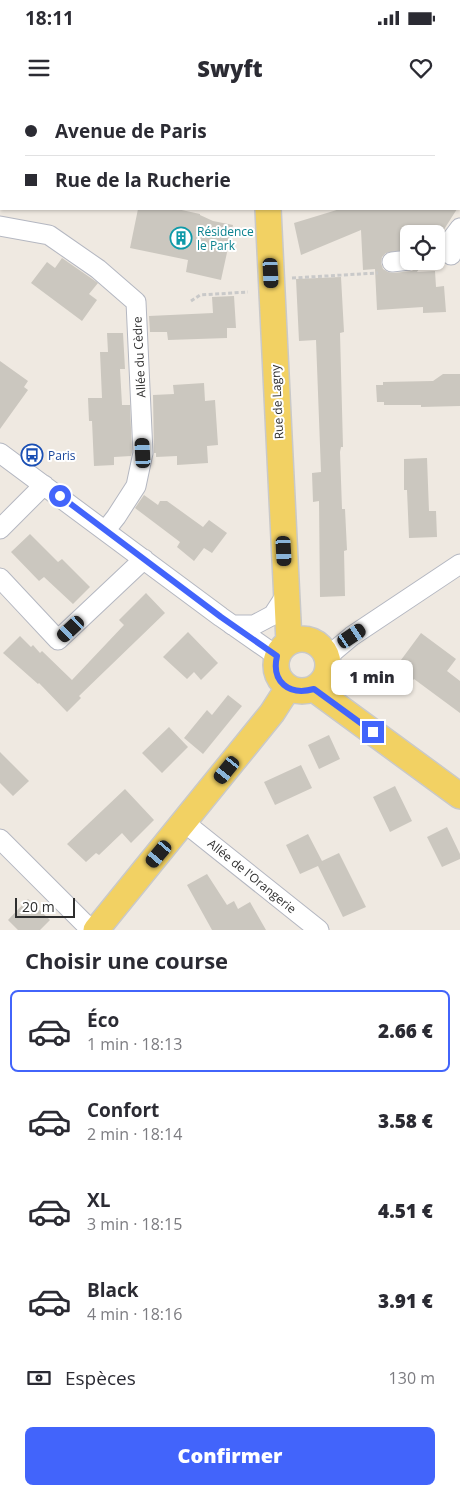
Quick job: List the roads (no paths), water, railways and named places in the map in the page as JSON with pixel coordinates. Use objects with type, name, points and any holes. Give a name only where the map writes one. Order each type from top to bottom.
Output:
[{"type":"main road","name":"Rue de Lagny","points":[[268,210],[286,595],[283,649]]},
{"type":"main road","points":[[298,639],[307,639],[316,643],[327,657],[328,666],[322,683],[306,692],[296,692],[288,688],[276,674],[275,664],[283,649],[298,639]]},
{"type":"main road","points":[[96,930],[272,713],[288,688]]},
{"type":"main road","points":[[314,689],[460,796]]},
{"type":"street","name":"Allée du Cèdre","points":[[0,226],[49,236],[98,269],[136,302],[143,453],[136,486],[105,531]]},
{"type":"street","points":[[449,256],[451,240],[460,228]]},
{"type":"street","points":[[0,453],[232,625],[283,649]]},
{"type":"street","points":[[0,529],[44,485]]},
{"type":"street","points":[[0,578],[58,640],[144,560]]},
{"type":"street","points":[[327,657],[352,636],[460,564]]},
{"type":"street","points":[[232,625],[254,625],[273,615],[286,595]]},
{"type":"street","name":"Allée de l'Orangerie","points":[[184,823],[319,930]]},
{"type":"street","points":[[0,839],[91,930]]},
{"type":"place","name":"Résidence le Park","points":[[181,238]]},
{"type":"place","name":"Paris","points":[[32,455]]}]
